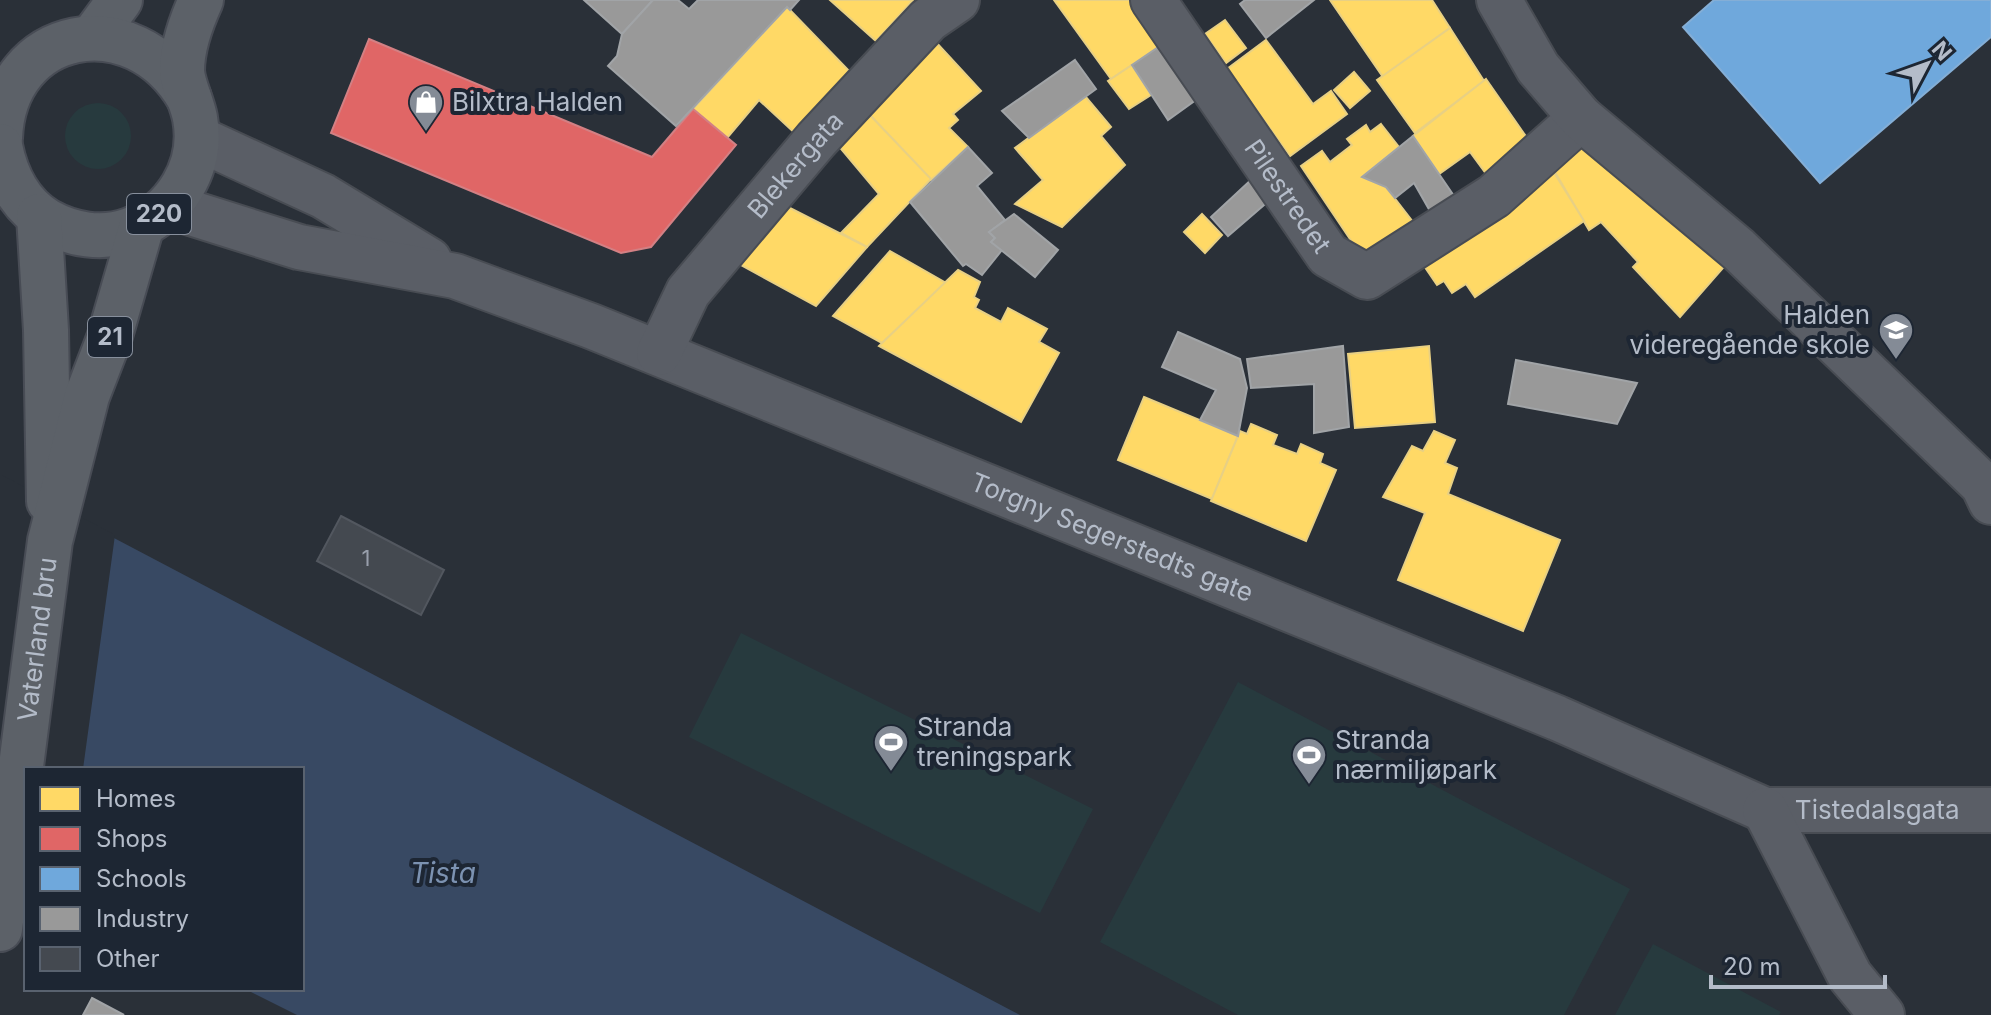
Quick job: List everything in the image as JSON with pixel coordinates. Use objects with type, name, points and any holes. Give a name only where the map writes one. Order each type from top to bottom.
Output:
[{"type":"main road","points":[[92,38],[120,0]]},
{"type":"main road","name":"220","points":[[193,118],[179,80],[149,51],[130,43],[92,38],[19,58],[13,86],[5,103],[1,153],[11,184],[39,216],[63,228],[89,235],[107,235],[155,215],[189,175],[193,118],[182,72],[185,49],[201,0]]},
{"type":"main road","name":"21","points":[[61,440],[87,396],[155,215]]},
{"type":"main road","name":"21","points":[[39,216],[46,330],[61,440]]},
{"type":"main road","name":"Vaterland bru","points":[[0,929],[61,440]]},
{"type":"street","name":"Blekergata","points":[[659,353],[688,292],[816,140],[928,20],[957,0]]},
{"type":"street","name":"Pilestredet","points":[[1153,0],[1328,255],[1367,277],[1595,132]]},
{"type":"street","points":[[1499,0],[1538,68],[1595,132],[1738,249],[1987,494]]},
{"type":"street","name":"Torgny Segerstedts gate","points":[[193,118],[455,276]]},
{"type":"street","name":"Torgny Segerstedts gate","points":[[155,215],[299,247],[455,276],[659,353],[1557,718],[1765,810]]},
{"type":"street","points":[[1765,810],[1850,976],[1882,1015]]},
{"type":"street","name":"Tistedalsgata","points":[[1765,810],[1991,810]]},
{"type":"green space","points":[[91,103],[105,103],[117,108],[126,117],[131,136],[129,149],[122,160],[105,169],[91,169],[79,164],[70,155],[65,143],[65,129],[70,117],[79,108]]},
{"type":"green space","name":"Stranda treningspark","points":[[741,633],[1093,809],[1040,913],[689,737]]},
{"type":"green space","name":"Stranda nærmiljøpark","points":[[1238,682],[1630,889],[1564,1015],[1238,1015],[1100,942]]},
{"type":"green space","points":[[1653,944],[1781,1012],[1779,1015],[1615,1015]]},
{"type":"water","name":"Tista","points":[[0,478],[1020,1015],[297,1015],[249,991],[304,991],[304,767],[26,767]]},
{"type":"pier","points":[[0,474],[115,535],[83,767],[24,767],[0,870]]},
{"type":"building: Homes","points":[[830,0],[913,0],[876,41]]},
{"type":"building: Homes","points":[[1054,0],[1134,0],[1163,44],[1111,79]]},
{"type":"building: Homes","points":[[1330,0],[1432,0],[1450,28],[1383,77]]},
{"type":"building: Homes","points":[[787,7],[852,74],[797,135],[759,100],[727,138],[693,109]]},
{"type":"building: Homes","points":[[1225,20],[1246,48],[1226,63],[1205,34]]},
{"type":"building: Homes","points":[[1450,28],[1484,81],[1415,133],[1377,80]]},
{"type":"building: Homes","points":[[934,40],[981,91],[953,114],[958,120],[949,128],[968,147],[931,180],[865,110]]},
{"type":"building: Homes","points":[[1266,40],[1313,104],[1331,91],[1347,114],[1290,156],[1227,69]]},
{"type":"building: Homes","points":[[1132,65],[1151,95],[1129,109],[1108,81]]},
{"type":"building: Homes","points":[[1354,72],[1370,91],[1350,108],[1334,90]]},
{"type":"building: Homes","points":[[1486,79],[1534,148],[1490,179],[1470,152],[1439,174],[1413,136]]},
{"type":"building: Homes","points":[[1085,96],[1111,127],[1101,136],[1125,165],[1062,227],[1015,204],[1043,180],[1015,148]]},
{"type":"building: Homes","points":[[867,112],[931,179],[867,247],[841,233],[879,194],[837,144]]},
{"type":"building: Homes","points":[[1381,124],[1399,147],[1362,177],[1386,187],[1413,222],[1360,254],[1301,166],[1322,151],[1330,162],[1352,145],[1347,139],[1366,125],[1370,132]]},
{"type":"building: Homes","points":[[1583,143],[1730,260],[1680,317],[1633,267],[1638,262],[1601,222],[1589,230],[1552,167]]},
{"type":"building: Homes","points":[[1550,166],[1584,221],[1475,297],[1466,284],[1452,293],[1444,281],[1437,285],[1418,257]]},
{"type":"building: Homes","points":[[786,206],[867,247],[816,306],[739,264]]},
{"type":"building: Homes","points":[[1202,214],[1222,235],[1205,253],[1184,232]]},
{"type":"building: Homes","points":[[890,251],[946,283],[882,343],[833,316]]},
{"type":"building: Homes","points":[[958,270],[980,282],[974,297],[979,300],[975,308],[1001,322],[1008,308],[1047,329],[1039,342],[1059,353],[1021,422],[879,346]]},
{"type":"building: Homes","points":[[1429,346],[1435,422],[1355,428],[1348,354]]},
{"type":"building: Homes","points":[[1144,397],[1238,436],[1212,499],[1118,460]]},
{"type":"building: Homes","points":[[1251,424],[1277,435],[1273,445],[1297,454],[1301,444],[1323,454],[1320,463],[1336,470],[1306,541],[1211,501],[1240,431],[1247,434]]},
{"type":"building: Homes","points":[[1434,431],[1455,440],[1445,463],[1457,468],[1448,494],[1560,540],[1523,631],[1398,580],[1425,513],[1383,497],[1412,446],[1423,451]]},
{"type":"building: Shops","points":[[369,39],[652,157],[693,109],[736,145],[651,247],[621,253],[331,133]]},
{"type":"building: Schools","points":[[1714,0],[1991,0],[1991,37],[1820,183],[1683,27]]},
{"type":"building: Industry","points":[[584,0],[653,0],[622,34]]},
{"type":"building: Industry","points":[[653,0],[678,0],[689,9],[698,0],[799,0],[790,10],[787,7],[676,126],[608,66],[617,56],[622,34]]},
{"type":"building: Industry","points":[[1245,0],[1314,0],[1266,38],[1240,4]]},
{"type":"building: Industry","points":[[1163,44],[1200,97],[1168,120],[1132,65]]},
{"type":"building: Industry","points":[[1075,60],[1096,89],[1029,138],[1002,111]]},
{"type":"building: Industry","points":[[1413,136],[1454,196],[1430,211],[1414,183],[1395,198],[1386,187],[1362,177]]},
{"type":"building: Industry","points":[[968,147],[992,173],[977,186],[1005,220],[989,232],[995,238],[991,242],[1002,250],[982,275],[966,264],[963,266],[910,202]]},
{"type":"building: Industry","points":[[1252,179],[1270,200],[1228,236],[1211,217]]},
{"type":"building: Industry","points":[[1014,214],[1058,250],[1035,277],[991,242],[995,238],[989,232]]},
{"type":"building: Industry","points":[[1178,332],[1240,359],[1247,388],[1238,436],[1200,420],[1216,390],[1162,367]]},
{"type":"building: Industry","points":[[1343,346],[1349,427],[1314,433],[1314,384],[1251,388],[1247,359]]},
{"type":"building: Industry","points":[[1516,360],[1637,383],[1617,424],[1508,404]]},
{"type":"building: Industry","points":[[92,998],[124,1015],[83,1015]]},
{"type":"building: Other","points":[[341,516],[444,570],[421,615],[317,561]]},
{"type":"place","name":"Bilxtra Halden","points":[[426,133]]},
{"type":"place","name":"Halden videregående skole","points":[[1896,361]]},
{"type":"place","name":"Stranda treningspark","points":[[891,773]]},
{"type":"place","name":"Stranda nærmiljøpark","points":[[1309,786]]}]
